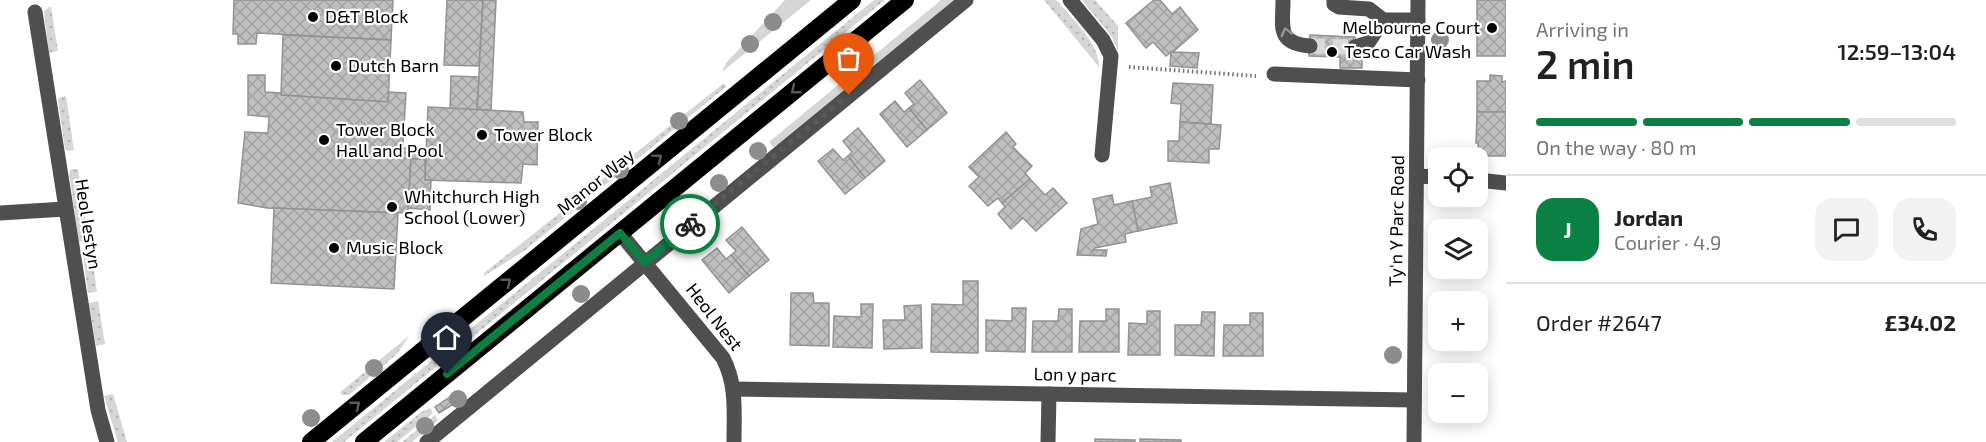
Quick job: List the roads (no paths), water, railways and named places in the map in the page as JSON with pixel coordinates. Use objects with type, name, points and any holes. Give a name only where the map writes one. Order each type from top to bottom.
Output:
[{"type":"highway","name":"Manor Way","points":[[311,442],[852,0]]},
{"type":"highway","points":[[364,442],[905,0]]},
{"type":"street","points":[[427,442],[966,0]]},
{"type":"street","points":[[1070,0],[1103,40],[1111,56],[1102,155]]},
{"type":"street","points":[[1284,0],[1284,34],[1289,42],[1310,46]]},
{"type":"street","points":[[1334,0],[1334,4],[1339,7],[1369,9],[1383,20],[1418,20]]},
{"type":"street","name":"Ty'n Y Parc Road","points":[[1414,442],[1418,0]]},
{"type":"street","name":"Heol Iestyn","points":[[34,12],[98,410],[107,442]]},
{"type":"street","points":[[1355,47],[1368,43],[1383,20]]},
{"type":"street","points":[[1274,74],[1418,80]]},
{"type":"street","points":[[1417,176],[1428,177]]},
{"type":"street","points":[[1488,181],[1506,183]]},
{"type":"street","points":[[0,213],[65,209]]},
{"type":"street","name":"Heol Nest","points":[[620,233],[723,358],[730,372],[734,389],[734,442]]},
{"type":"street","name":"Lon y parc","points":[[734,389],[1414,400]]},
{"type":"street","points":[[1048,442],[1049,394]]},
{"type":"tunnel","points":[[1310,46],[1355,47]]},
{"type":"place","name":"D&T Block","points":[[313,17]]},
{"type":"place","name":"Melbourne Court","points":[[1492,28]]},
{"type":"place","name":"Tesco Car Wash","points":[[1332,52]]},
{"type":"place","name":"Dutch Barn","points":[[336,66]]},
{"type":"place","name":"Tower Block","points":[[482,135]]},
{"type":"place","name":"Tower Block Hall and Pool","points":[[324,140]]},
{"type":"place","name":"Whitchurch High School (Lower)","points":[[392,207]]},
{"type":"place","name":"Music Block","points":[[334,248]]}]
